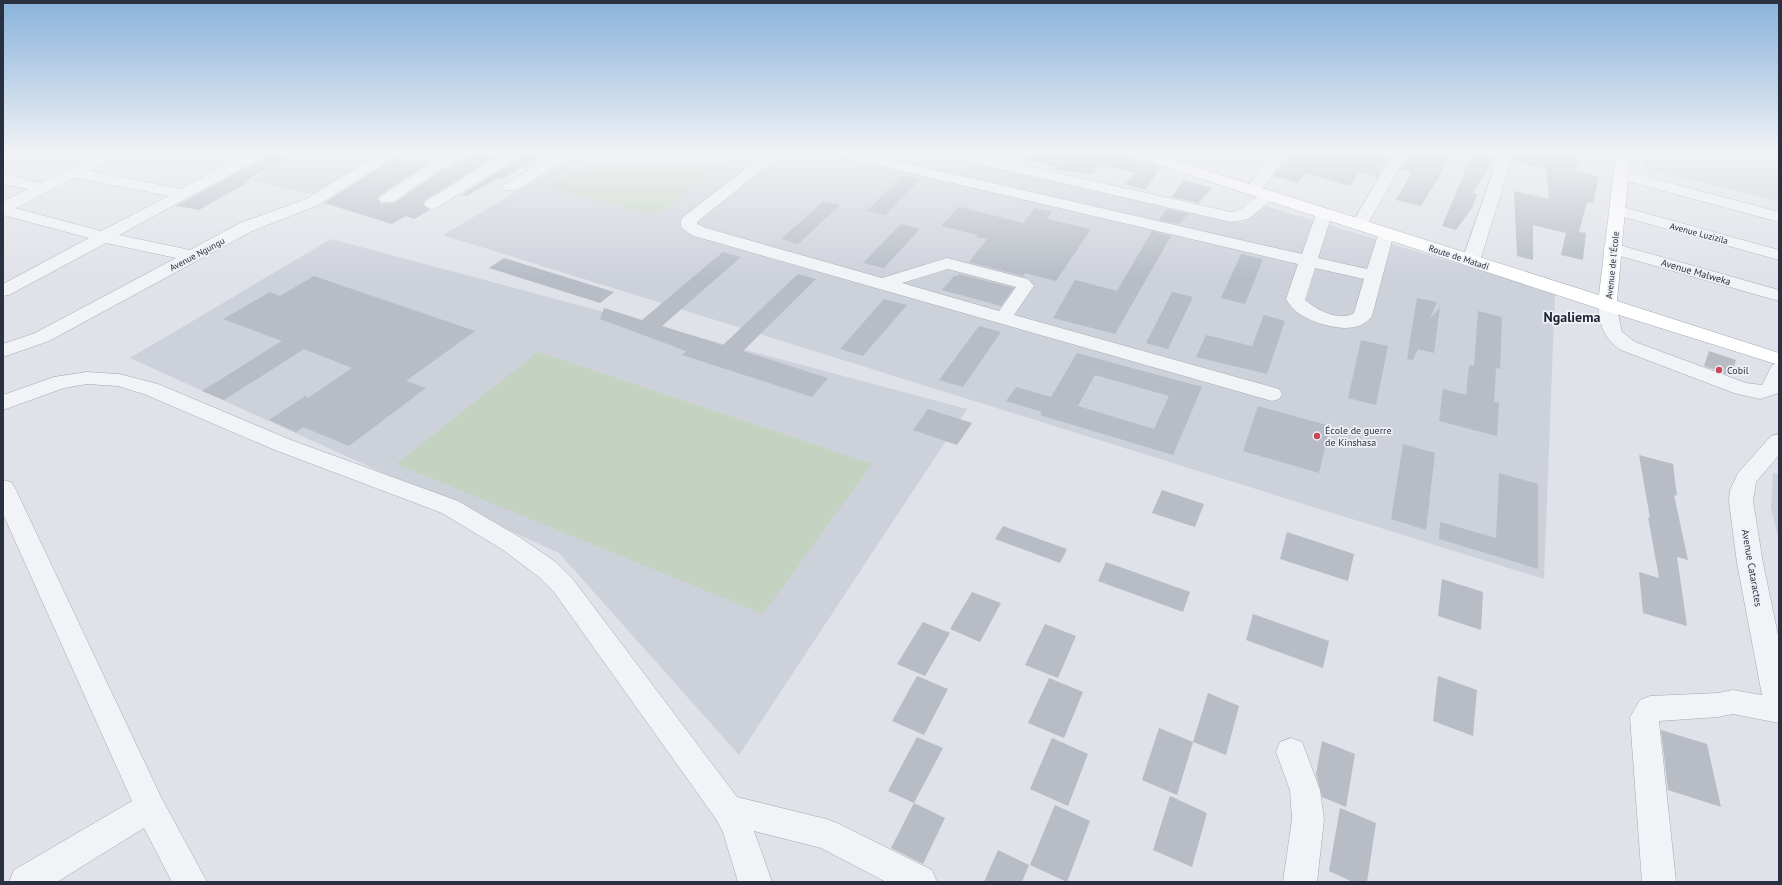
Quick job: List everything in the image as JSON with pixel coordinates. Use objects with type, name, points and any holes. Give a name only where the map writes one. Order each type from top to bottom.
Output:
[{"type":"main road","name":"Route de Matadi","points":[[1267,195],[1779,359]]},
{"type":"main road","name":"Avenue de l'École","points":[[1607,305],[1612,248],[1619,211],[1619,195]]},
{"type":"street","points":[[29,195],[4,208],[3,210],[103,237],[193,256]]},
{"type":"street","points":[[8,284],[103,237],[182,195]]},
{"type":"street","name":"Avenue Ngungu","points":[[3,351],[42,337],[250,225],[316,200],[324,195]]},
{"type":"street","points":[[387,199],[393,195]]},
{"type":"street","points":[[432,204],[446,195]]},
{"type":"street","points":[[719,195],[689,220],[689,226],[700,232],[1272,394]]},
{"type":"street","points":[[1024,195],[1374,276]]},
{"type":"street","points":[[1135,195],[1231,217],[1242,216],[1258,195]]},
{"type":"street","points":[[1359,225],[1376,195]]},
{"type":"street","points":[[1471,261],[1492,195]]},
{"type":"street","points":[[1697,195],[1779,217]]},
{"type":"street","name":"Avenue Luzizila","points":[[1619,211],[1779,255]]},
{"type":"street","points":[[1324,214],[1295,299],[1298,306],[1320,317],[1351,322],[1363,316],[1386,233]]},
{"type":"street","name":"Avenue Malweka","points":[[1612,248],[1779,296]]},
{"type":"street","points":[[882,284],[947,263],[1022,283],[1025,286],[1024,288],[1003,318]]},
{"type":"street","points":[[1607,305],[1610,331],[1615,338],[1628,346],[1740,388],[1760,392],[1771,389],[1779,369]]},
{"type":"street","points":[[3,403],[26,393],[61,382],[87,378],[119,380],[151,389],[284,445],[464,513],[512,544],[548,570],[563,584],[728,809],[737,827],[755,882]]},
{"type":"street","name":"Avenue Cataractes","points":[[1779,441],[1746,479],[1742,490],[1741,502],[1750,563],[1779,707]]},
{"type":"street","points":[[3,488],[150,807],[190,882]]},
{"type":"street","points":[[1659,882],[1644,716],[1650,709],[1718,705],[1733,702],[1779,710]]},
{"type":"street","points":[[1291,752],[1305,790],[1308,819],[1300,882]]},
{"type":"street","points":[[26,882],[150,807]]},
{"type":"street","points":[[728,809],[826,834],[920,882]]},
{"type":"shaded area","name":"École de guerre de Kinshasa","points":[[510,195],[1120,195],[1242,223],[1266,206],[1555,293],[1544,579],[443,235]]},
{"type":"shaded area","points":[[1756,195],[1779,195],[1779,201]]},
{"type":"shaded area","points":[[331,239],[967,409],[739,755],[559,553],[130,358]]},
{"type":"shaded area","points":[[1773,473],[1779,475],[1779,542],[1771,507]]},
{"type":"green space","points":[[577,195],[683,195],[655,216]]},
{"type":"green space","points":[[538,352],[872,464],[763,614],[396,464]]},
{"type":"building","points":[[196,195],[225,195],[199,210],[176,206]]},
{"type":"building","points":[[336,195],[380,195],[378,198],[381,204],[394,203],[405,195],[433,195],[425,200],[423,205],[430,210],[414,219],[406,216],[392,224],[324,203]]},
{"type":"building","points":[[883,195],[905,195],[885,215],[867,211]]},
{"type":"building","points":[[1173,195],[1205,195],[1198,203],[1172,197]]},
{"type":"building","points":[[1399,195],[1428,195],[1421,206],[1396,200]]},
{"type":"building","points":[[1455,195],[1477,195],[1472,208],[1456,230],[1442,226]]},
{"type":"building","points":[[1514,195],[1533,195],[1549,199],[1549,195],[1595,195],[1593,203],[1587,202],[1579,232],[1586,233],[1583,260],[1561,255],[1566,233],[1533,225],[1533,260],[1517,256]]},
{"type":"building","points":[[824,201],[840,205],[798,244],[781,239]]},
{"type":"building","points":[[959,207],[1023,223],[1035,208],[1052,212],[1047,219],[1091,229],[1056,281],[1025,273],[1023,276],[969,262],[987,239],[976,237],[978,235],[941,226]]},
{"type":"building","points":[[1166,209],[1188,214],[1179,224],[1159,220]]},
{"type":"building","points":[[901,224],[920,229],[884,268],[863,263]]},
{"type":"building","points":[[1152,231],[1171,236],[1115,334],[1053,318],[1075,280],[1117,291]]},
{"type":"building","points":[[723,252],[741,257],[662,326],[723,345],[798,274],[816,279],[743,351],[828,378],[812,397],[682,355],[686,351],[600,319],[604,308],[642,320]]},
{"type":"building","points":[[1241,254],[1263,259],[1245,304],[1221,298]]},
{"type":"building","points":[[504,258],[614,292],[600,303],[489,268]]},
{"type":"building","points":[[959,274],[1014,288],[1001,306],[942,290],[954,276]]},
{"type":"building","points":[[314,276],[475,331],[406,381],[426,388],[349,446],[303,427],[296,432],[269,420],[305,396],[308,398],[352,368],[304,349],[224,400],[202,391],[282,341],[223,319],[270,292],[280,296]]},
{"type":"building","points":[[1172,292],[1193,297],[1168,349],[1146,343]]},
{"type":"building","points":[[1417,298],[1437,302],[1430,319],[1440,307],[1434,353],[1418,349],[1413,360],[1407,359]]},
{"type":"building","points":[[884,299],[907,305],[863,356],[840,349]]},
{"type":"building","points":[[1478,311],[1502,317],[1500,369],[1496,368],[1494,402],[1499,403],[1497,436],[1439,421],[1443,389],[1466,395],[1469,365],[1474,366]]},
{"type":"building","points":[[1264,315],[1285,321],[1267,374],[1196,357],[1206,335],[1252,346]]},
{"type":"building","points":[[979,326],[1001,332],[963,387],[939,380]]},
{"type":"building","points":[[1361,340],[1388,346],[1376,405],[1348,398]]},
{"type":"building","points":[[1709,351],[1736,360],[1731,376],[1704,366]]},
{"type":"building","points":[[1077,353],[1202,387],[1173,455],[1040,415],[1042,412],[1006,401],[1016,387],[1051,397]],"holes":[[[1095,375],[1169,396],[1154,429],[1078,406]]]},
{"type":"building","points":[[1258,406],[1330,426],[1319,473],[1243,451]]},
{"type":"building","points":[[928,409],[972,423],[957,445],[913,430]]},
{"type":"building","points":[[1403,444],[1435,453],[1426,530],[1391,519]]},
{"type":"building","points":[[1639,455],[1673,464],[1677,496],[1674,495],[1688,560],[1677,557],[1687,626],[1643,613],[1639,572],[1659,578]]},
{"type":"building","points":[[1499,473],[1538,484],[1538,569],[1439,539],[1440,522],[1496,538]]},
{"type":"building","points":[[1162,490],[1204,504],[1195,527],[1152,513]]},
{"type":"building","points":[[1003,526],[1067,549],[1060,563],[995,539]]},
{"type":"building","points":[[1287,532],[1354,554],[1348,581],[1280,559]]},
{"type":"building","points":[[1106,562],[1190,592],[1183,612],[1098,581]]},
{"type":"building","points":[[1442,579],[1483,592],[1481,630],[1438,616]]},
{"type":"building","points":[[972,592],[1001,603],[980,642],[950,629]]},
{"type":"building","points":[[1253,614],[1329,641],[1323,668],[1246,640]]},
{"type":"building","points":[[923,622],[950,633],[925,676],[897,664]]},
{"type":"building","points":[[1045,624],[1076,636],[1058,678],[1025,665]]},
{"type":"building","points":[[917,676],[948,689],[924,735],[892,721]]},
{"type":"building","points":[[1438,676],[1477,690],[1473,736],[1433,721]]},
{"type":"building","points":[[1049,678],[1083,692],[1064,738],[1028,723]]},
{"type":"building","points":[[1208,693],[1239,706],[1226,755],[1193,742]]},
{"type":"building","points":[[1159,728],[1193,742],[1177,795],[1142,780]]},
{"type":"building","points":[[1661,730],[1707,744],[1721,807],[1668,790]]},
{"type":"building","points":[[917,737],[943,748],[914,803],[888,791]]},
{"type":"building","points":[[1052,738],[1088,754],[1068,806],[1030,789]]},
{"type":"building","points":[[1322,741],[1355,754],[1346,807],[1322,797],[1316,774]]},
{"type":"building","points":[[1170,796],[1207,813],[1192,867],[1153,850]]},
{"type":"building","points":[[914,803],[945,818],[923,864],[891,848]]},
{"type":"building","points":[[1055,805],[1090,821],[1067,882],[1030,865]]},
{"type":"building","points":[[1340,808],[1376,823],[1367,882],[1353,882],[1329,871]]},
{"type":"building","points":[[998,850],[1029,865],[1022,882],[984,882]]},
{"type":"place","name":"Cobil","points":[[1719,370]]},
{"type":"place","name":"École de guerre de Kinshasa","points":[[1317,436]]},
{"type":"district","name":"Ngaliema","points":[[1572,317]]}]
